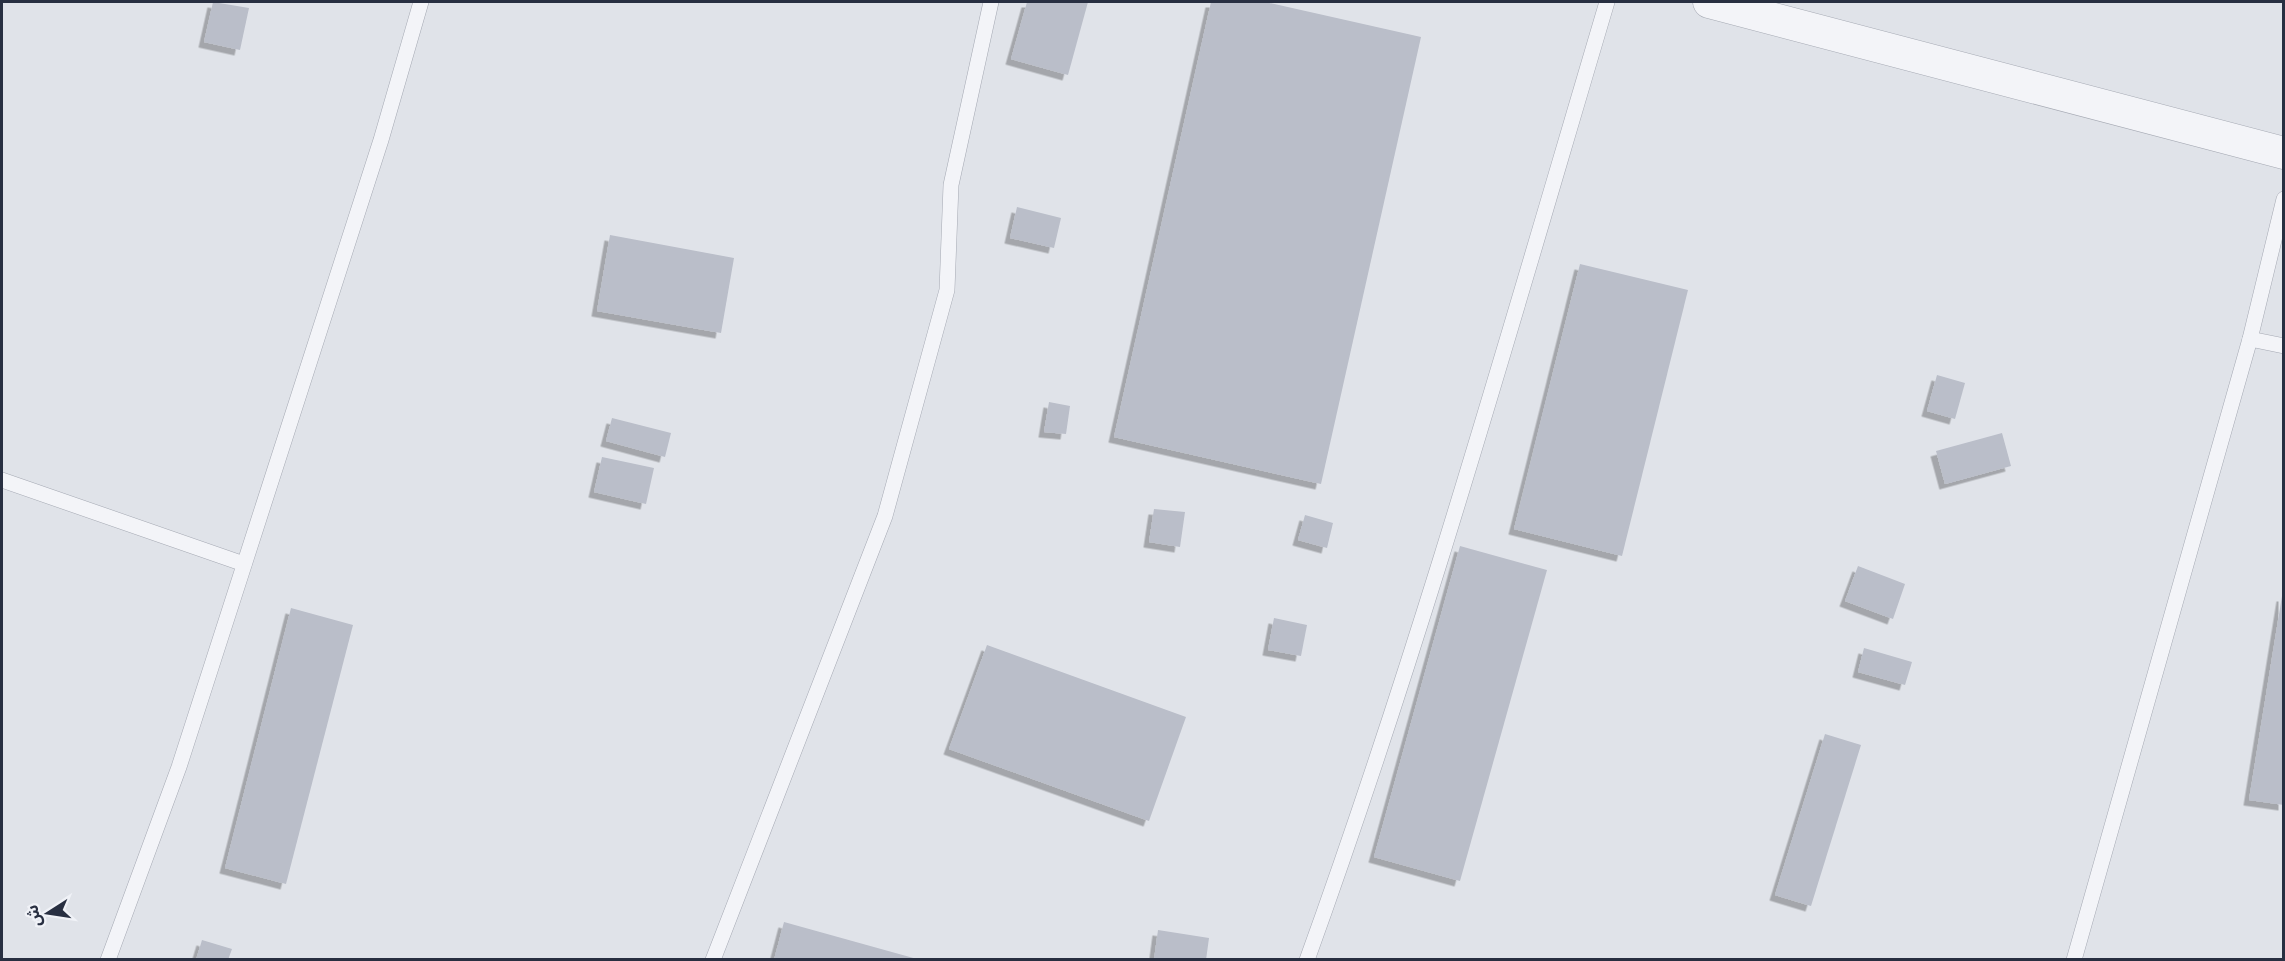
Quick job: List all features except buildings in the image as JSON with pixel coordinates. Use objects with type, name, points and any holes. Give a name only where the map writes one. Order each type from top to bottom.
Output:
[{"type":"street","points":[[1709,2],[2283,153]]},
{"type":"lane","points":[[108,960],[179,767],[381,140],[421,2]]},
{"type":"lane","points":[[713,960],[885,516],[947,290],[951,184],[991,2]]},
{"type":"lane","points":[[1307,960],[1353,832],[1463,483],[1607,2]]},
{"type":"lane","points":[[2074,960],[2250,339],[2283,200]]},
{"type":"lane","points":[[2250,339],[2283,346]]},
{"type":"lane","points":[[2,480],[244,564]]}]
